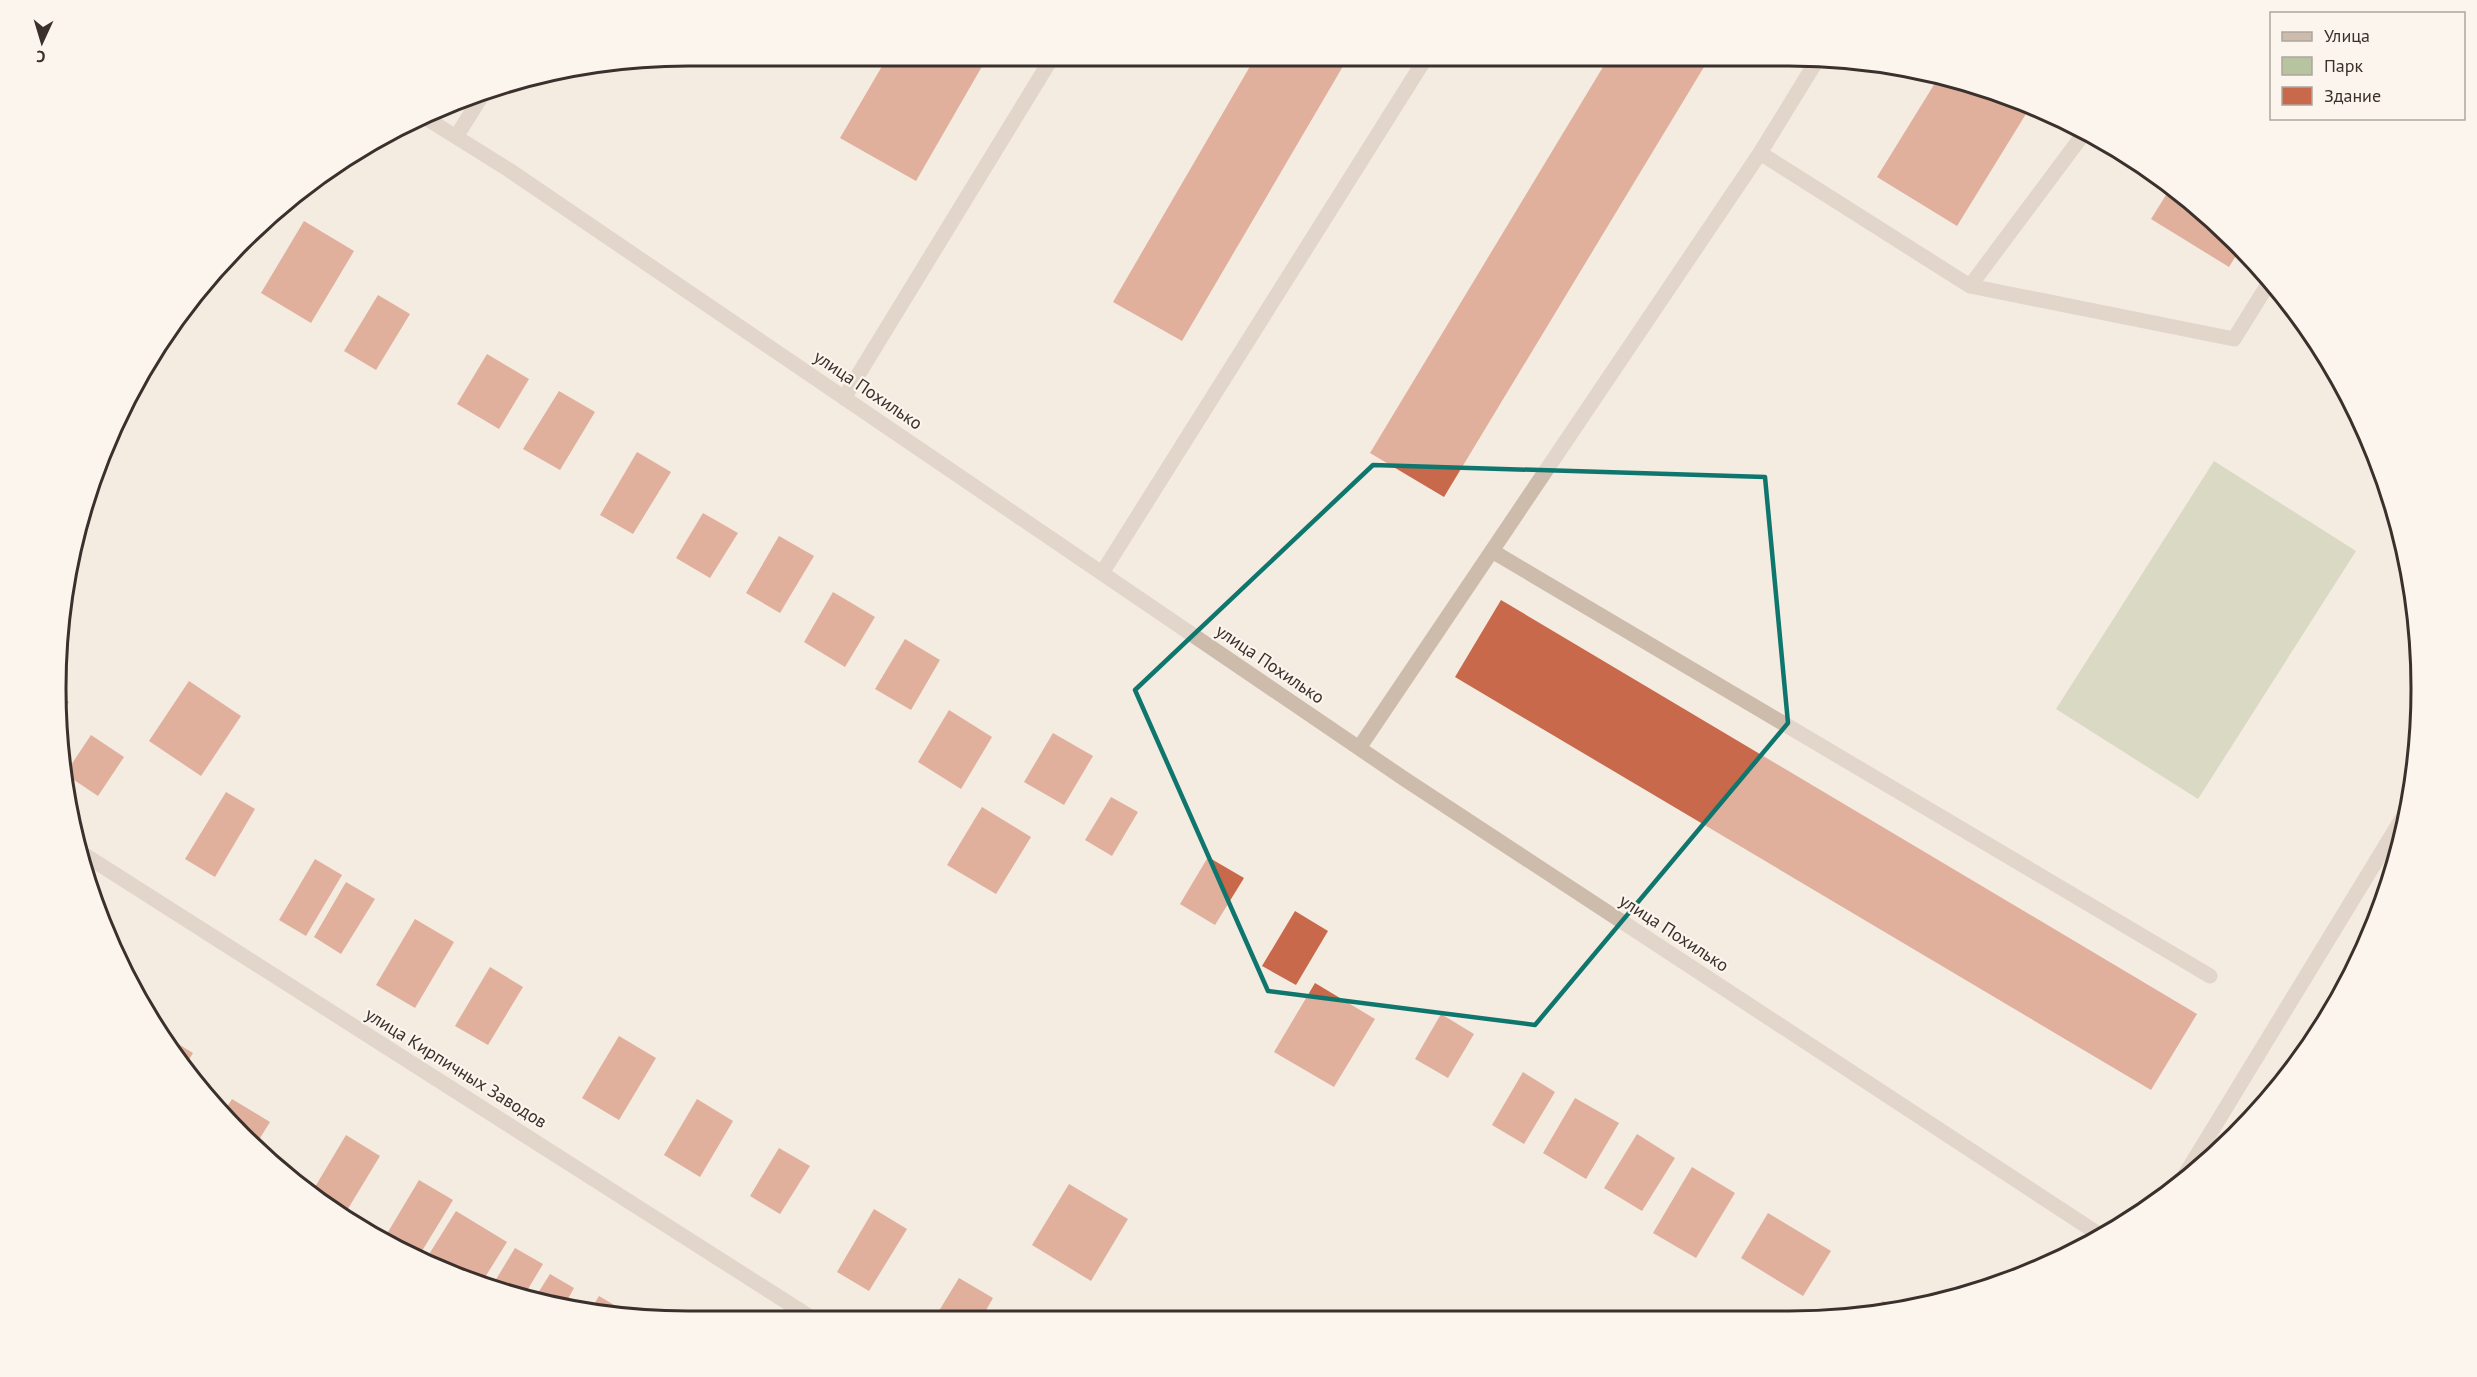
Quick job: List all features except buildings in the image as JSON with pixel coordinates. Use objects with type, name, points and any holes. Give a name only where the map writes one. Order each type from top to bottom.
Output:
[{"type":"street","points":[[844,398],[1047,66]]},
{"type":"street","points":[[1102,573],[1421,66]]},
{"type":"street","points":[[1359,748],[1760,153],[1813,67]]},
{"type":"street","points":[[456,137],[477,103]]},
{"type":"street","name":"улица Похилько","points":[[431,122],[509,170],[1359,748],[2094,1231]]},
{"type":"street","points":[[1970,286],[2080,139]]},
{"type":"street","points":[[1760,153],[1970,286],[2234,339],[2265,289]]},
{"type":"street","points":[[1492,551],[2210,976]]},
{"type":"street","points":[[2193,1162],[2394,831]]},
{"type":"street","name":"улица Кирпичных Заводов","points":[[89,858],[801,1311]]},
{"type":"highlighted area","points":[[1373,465],[1765,477],[1788,723],[1535,1025],[1268,991],[1135,690]]},
{"type":"green space","points":[[2214,461],[2356,551],[2198,799],[2056,709]]}]
